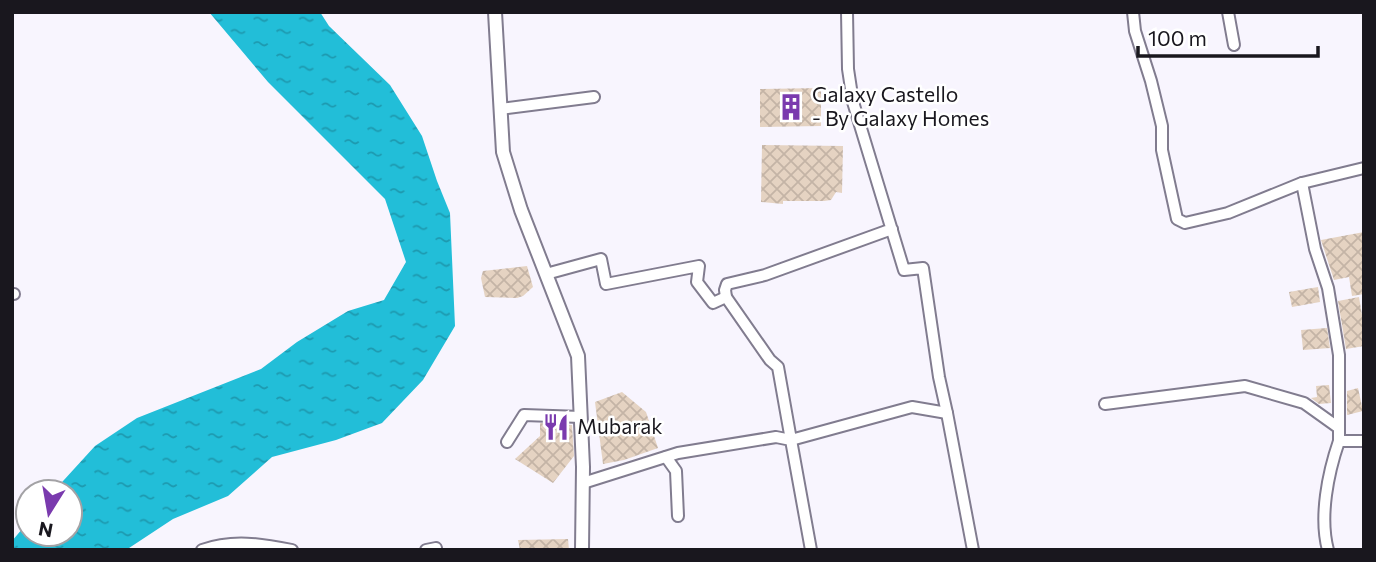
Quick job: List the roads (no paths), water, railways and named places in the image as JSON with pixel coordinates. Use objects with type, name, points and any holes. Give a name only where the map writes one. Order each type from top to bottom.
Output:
[{"type":"street","points":[[495,12],[503,152],[521,210],[578,356],[583,482],[582,550]]},
{"type":"street","points":[[847,12],[848,69],[853,102],[904,270],[923,268],[939,377],[973,550]]},
{"type":"street","points":[[1133,12],[1135,31],[1152,81],[1162,126],[1163,150],[1177,219],[1185,223],[1228,213],[1302,183],[1364,168]]},
{"type":"street","points":[[1228,12],[1234,45]]},
{"type":"street","points":[[500,109],[594,97]]},
{"type":"street","points":[[1302,183],[1315,249],[1328,288],[1339,355],[1339,441],[1329,470],[1323,533],[1328,550]]},
{"type":"street","points":[[811,550],[778,367],[770,360],[726,297],[725,290],[727,284],[765,275],[892,229]]},
{"type":"street","points":[[546,274],[601,259],[606,284],[699,266],[697,282],[713,303],[726,297]]},
{"type":"street","points":[[1105,404],[1245,386],[1304,403],[1339,428]]},
{"type":"street","points":[[583,482],[666,457],[764,438],[791,440],[912,407],[947,413]]},
{"type":"street","points":[[507,442],[524,415],[581,417]]},
{"type":"street","points":[[1339,441],[1364,442]]},
{"type":"street","points":[[666,457],[676,471],[678,516]]},
{"type":"street","points":[[202,550],[219,544],[242,542],[292,550]]},
{"type":"street","points":[[426,550],[436,550]]},
{"type":"water","points":[[209,12],[320,12],[329,26],[390,85],[422,136],[450,213],[455,326],[423,380],[382,423],[336,440],[272,457],[228,496],[173,519],[126,550],[12,550],[14,539],[14,548],[84,548],[84,478],[66,478],[95,446],[137,418],[261,369],[297,342],[348,311],[384,300],[406,262],[385,199],[268,82]]},
{"type":"place","name":"Galaxy Castello - By Galaxy Homes","points":[[791,107]]},
{"type":"place","name":"Mubarak","points":[[556,427]]}]
